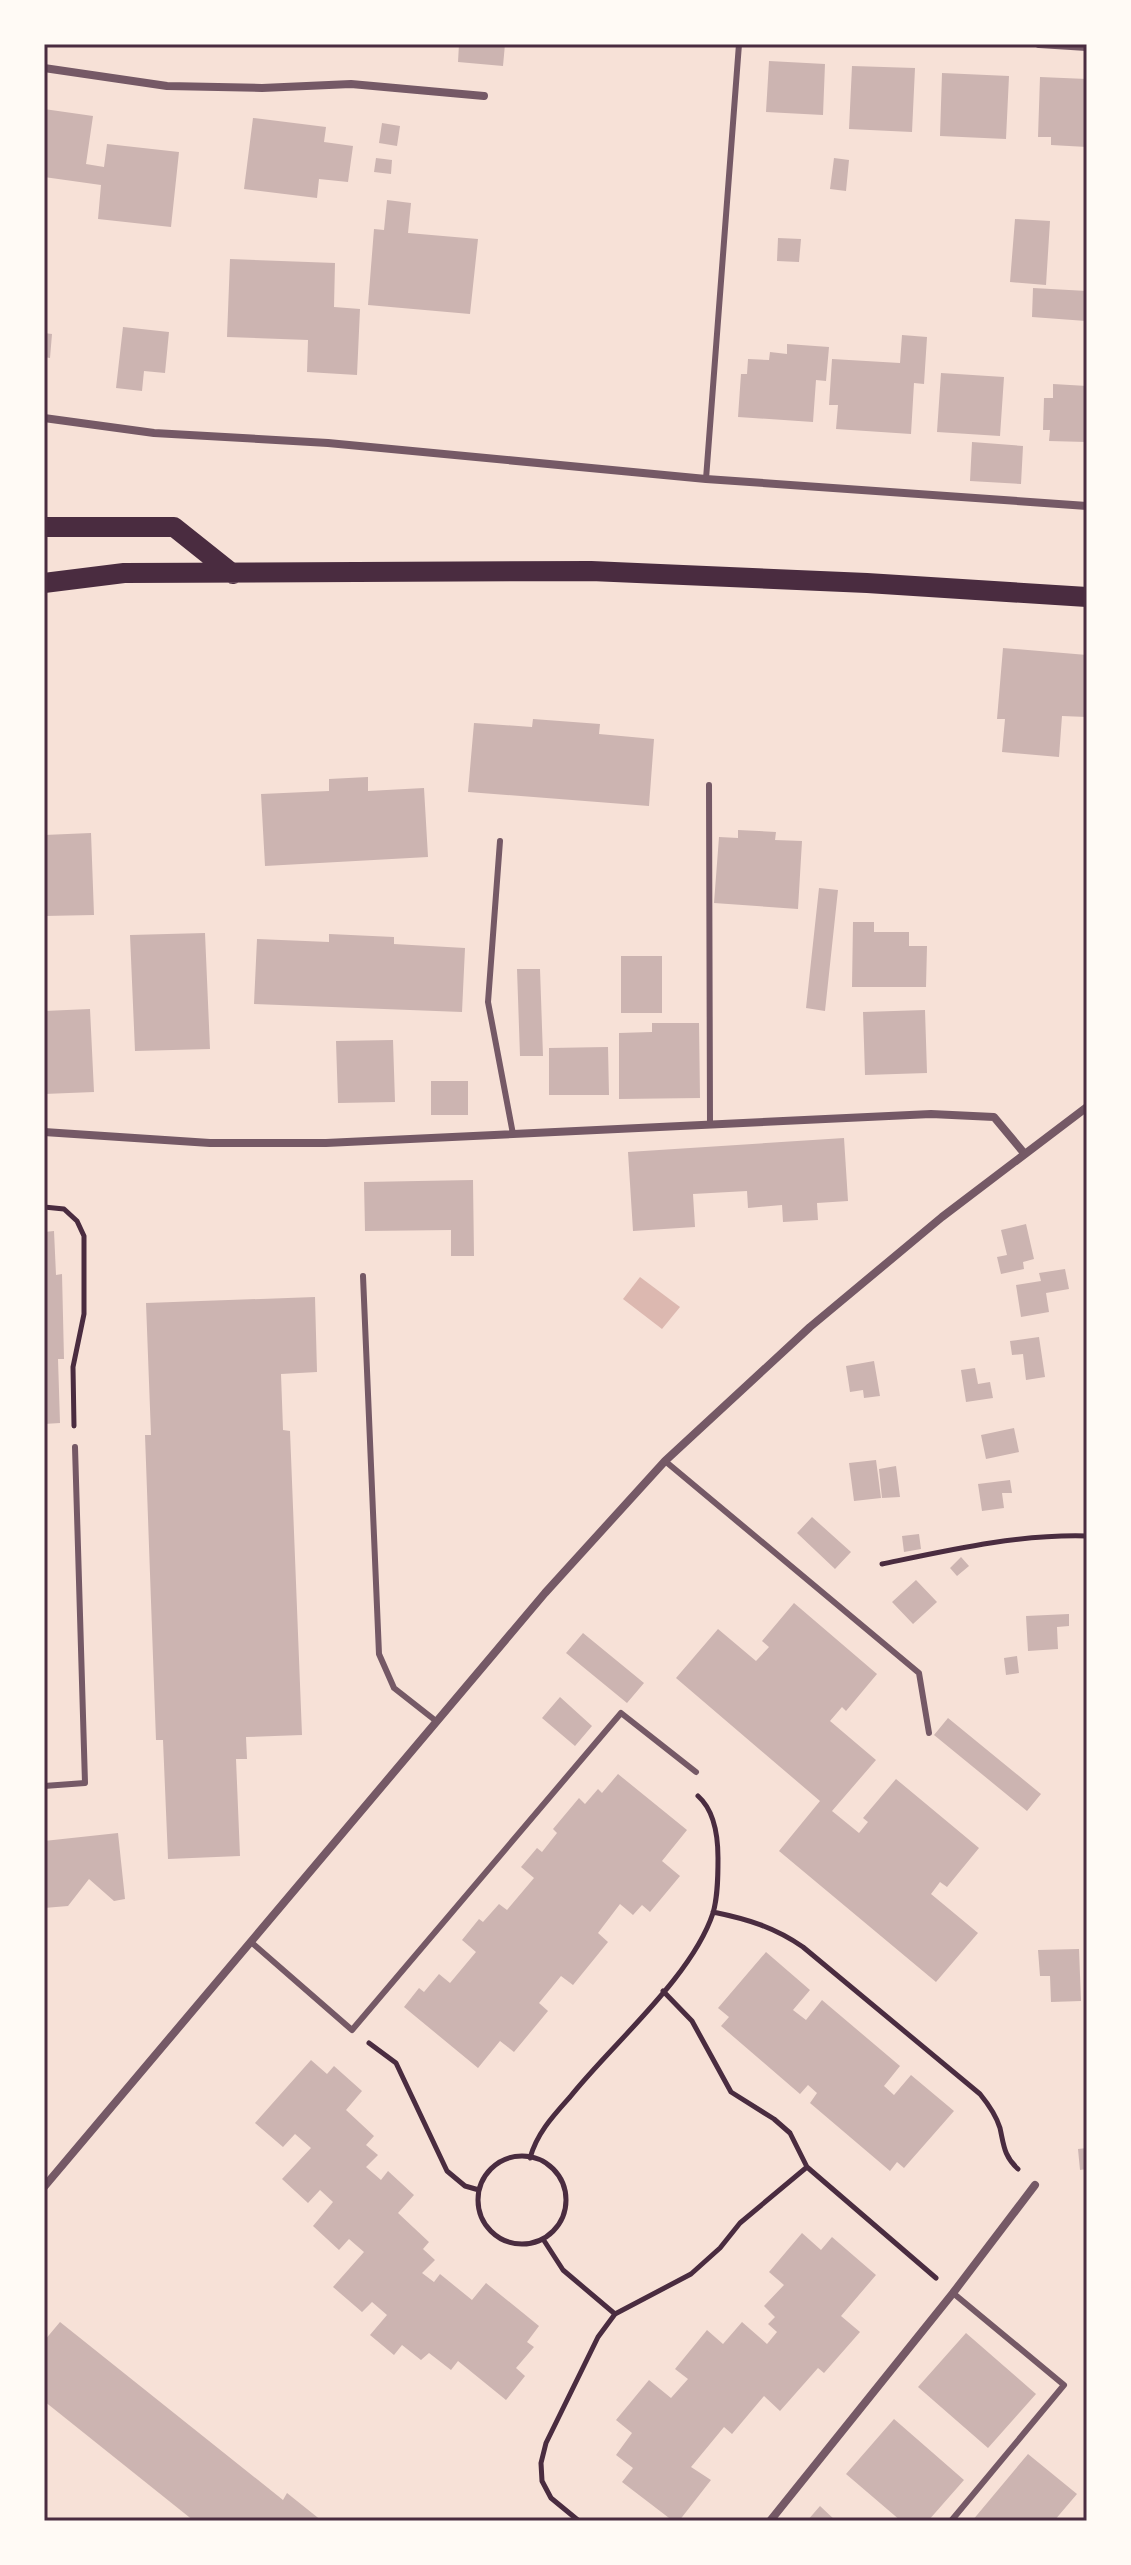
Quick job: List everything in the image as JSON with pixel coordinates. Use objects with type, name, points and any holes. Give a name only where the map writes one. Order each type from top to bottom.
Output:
[{"type":"main road","points":[[44,527],[174,527],[233,574]]},
{"type":"main road","points":[[44,583],[124,573],[591,571],[851,582],[1087,597]]},
{"type":"street","points":[[1039,44],[1087,47]]},
{"type":"street","points":[[44,68],[167,86],[262,88],[351,84],[484,96]]},
{"type":"street","points":[[44,418],[154,433],[328,443],[706,479],[1087,506]]},
{"type":"street","points":[[44,2187],[545,1593],[665,1461],[810,1327],[942,1217],[1087,1107]]},
{"type":"street","points":[[44,1132],[239,1143],[326,1143],[931,1114],[994,1117],[1024,1153]]},
{"type":"street","points":[[770,2521],[953,2293],[1035,2185]]},
{"type":"lane","points":[[706,479],[739,44]]},
{"type":"lane","points":[[709,785],[710,1124]]},
{"type":"lane","points":[[500,841],[488,1002],[513,1134]]},
{"type":"lane","points":[[363,1276],[379,1654],[394,1688],[436,1721]]},
{"type":"lane","points":[[44,1786],[85,1783],[75,1447]]},
{"type":"lane","points":[[665,1461],[919,1673],[929,1733]]},
{"type":"lane","points":[[251,1942],[352,2030],[621,1713],[696,1772]]},
{"type":"lane","points":[[951,2521],[1064,2385],[953,2293]]},
{"type":"path","points":[[44,1207],[64,1209],[77,1221],[84,1236],[84,1314],[73,1367],[75,1447]]},
{"type":"path","points":[[882,1564],[967,1547],[1034,1538],[1087,1536]]},
{"type":"path","points":[[530,2158],[536,2138],[663,1991],[698,1942],[713,1912],[718,1848],[714,1820],[705,1802],[692,1790],[696,1772]]},
{"type":"path","points":[[713,1912],[755,1920],[780,1931],[980,2094],[993,2110],[1008,2161],[1035,2185]]},
{"type":"path","points":[[663,1991],[692,2021],[731,2092],[790,2133],[807,2167],[953,2293]]},
{"type":"path","points":[[352,2030],[396,2063],[447,2171],[465,2186],[479,2190]]},
{"type":"path","points":[[509,2158],[530,2158],[551,2166],[561,2179],[566,2193],[566,2208],[561,2222],[543,2239],[529,2244],[513,2244],[499,2238],[483,2220],[479,2190],[485,2176],[496,2164],[509,2158]]},
{"type":"path","points":[[579,2521],[551,2498],[542,2481],[541,2463],[546,2443],[598,2337],[615,2314],[691,2274],[720,2248],[740,2223],[807,2167]]},
{"type":"path","points":[[543,2239],[563,2270],[615,2314]]},
{"type":"shaded area","points":[[640,1277],[680,1307],[662,1329],[623,1299]]},
{"type":"building","points":[[459,44],[505,44],[503,66],[458,62]]},
{"type":"building","points":[[769,61],[825,64],[823,115],[766,112]]},
{"type":"building","points":[[852,66],[915,68],[912,132],[849,129]]},
{"type":"building","points":[[942,73],[1009,76],[1006,139],[940,136]]},
{"type":"building","points":[[1040,77],[1087,79],[1087,147],[1051,145],[1051,137],[1038,137]]},
{"type":"building","points":[[44,109],[93,116],[86,164],[104,167],[107,144],[179,152],[171,227],[98,219],[101,185],[44,177]]},
{"type":"building","points":[[253,118],[326,127],[324,142],[353,146],[348,182],[319,179],[317,198],[244,189]]},
{"type":"building","points":[[382,123],[400,126],[397,146],[379,143]]},
{"type":"building","points":[[376,158],[392,160],[391,174],[374,172]]},
{"type":"building","points":[[834,158],[849,160],[846,191],[830,189]]},
{"type":"building","points":[[387,200],[411,203],[408,233],[478,239],[470,314],[368,305],[374,229],[384,230]]},
{"type":"building","points":[[1015,219],[1050,221],[1046,285],[1010,282]]},
{"type":"building","points":[[778,238],[801,239],[799,262],[777,261]]},
{"type":"building","points":[[230,259],[335,263],[334,307],[360,309],[357,375],[307,372],[308,340],[227,337]]},
{"type":"building","points":[[1033,288],[1087,291],[1086,321],[1032,317]]},
{"type":"building","points":[[123,327],[169,332],[165,373],[144,371],[142,391],[116,388]]},
{"type":"building","points":[[44,333],[52,334],[50,358],[44,357]]},
{"type":"building","points":[[902,335],[927,337],[924,384],[914,383],[911,434],[836,429],[838,405],[829,405],[832,359],[900,363]]},
{"type":"building","points":[[787,344],[829,347],[826,381],[816,380],[813,422],[738,417],[741,374],[747,374],[748,359],[769,360],[770,352],[787,354]]},
{"type":"building","points":[[941,373],[1004,377],[1000,436],[937,432]]},
{"type":"building","points":[[1053,384],[1087,386],[1087,442],[1049,441],[1050,430],[1043,430],[1044,398],[1053,398]]},
{"type":"building","points":[[972,442],[1023,446],[1021,484],[970,481]]},
{"type":"building","points":[[1003,648],[1087,655],[1087,717],[1062,716],[1059,757],[1002,752],[1005,719],[997,719]]},
{"type":"building","points":[[533,719],[600,724],[599,734],[654,739],[649,806],[468,792],[474,723],[532,727]]},
{"type":"building","points":[[368,777],[368,791],[424,788],[428,857],[265,866],[261,794],[329,791],[329,779]]},
{"type":"building","points":[[738,830],[776,832],[775,840],[802,841],[798,909],[714,903],[719,837],[738,838]]},
{"type":"building","points":[[91,833],[94,915],[44,916],[44,835]]},
{"type":"building","points":[[819,888],[838,890],[825,1011],[806,1008]]},
{"type":"building","points":[[853,922],[874,922],[874,932],[909,932],[909,946],[927,946],[926,987],[852,987]]},
{"type":"building","points":[[205,933],[210,1049],[135,1051],[130,935]]},
{"type":"building","points":[[329,934],[394,937],[394,944],[465,948],[462,1012],[254,1004],[257,939],[329,942]]},
{"type":"building","points":[[621,956],[662,956],[662,1013],[621,1013]]},
{"type":"building","points":[[517,969],[540,969],[543,1056],[520,1056]]},
{"type":"building","points":[[90,1009],[94,1092],[44,1094],[44,1011]]},
{"type":"building","points":[[925,1010],[927,1073],[865,1075],[863,1012]]},
{"type":"building","points":[[652,1023],[699,1023],[700,1098],[619,1099],[619,1033],[652,1032]]},
{"type":"building","points":[[393,1040],[395,1102],[338,1103],[336,1041]]},
{"type":"building","points":[[608,1047],[609,1095],[549,1095],[549,1048]]},
{"type":"building","points":[[431,1081],[468,1081],[468,1115],[431,1115]]},
{"type":"building","points":[[844,1138],[848,1201],[817,1203],[818,1220],[783,1222],[782,1205],[748,1208],[747,1191],[693,1194],[695,1227],[633,1231],[628,1152]]},
{"type":"building","points":[[473,1180],[474,1256],[451,1256],[451,1230],[365,1231],[364,1182]]},
{"type":"building","points":[[1026,1224],[1034,1259],[1023,1262],[1024,1269],[1001,1274],[997,1257],[1007,1255],[1001,1230]]},
{"type":"building","points":[[54,1231],[56,1275],[62,1274],[64,1359],[58,1359],[60,1423],[44,1424],[44,1232]]},
{"type":"building","points":[[1065,1269],[1069,1289],[1046,1293],[1049,1312],[1021,1317],[1016,1285],[1041,1281],[1039,1273]]},
{"type":"building","points":[[315,1297],[317,1372],[281,1374],[283,1430],[290,1431],[302,1735],[246,1737],[247,1759],[236,1759],[240,1856],[168,1859],[163,1740],[156,1740],[145,1435],[151,1435],[146,1303]]},
{"type":"building","points":[[1039,1337],[1045,1377],[1026,1380],[1023,1354],[1012,1355],[1010,1341]]},
{"type":"building","points":[[874,1361],[880,1396],[864,1398],[863,1390],[850,1392],[846,1366]]},
{"type":"building","points":[[975,1368],[978,1384],[990,1382],[993,1398],[966,1402],[961,1370]]},
{"type":"building","points":[[1014,1428],[1019,1452],[986,1459],[981,1435]]},
{"type":"building","points":[[876,1460],[881,1498],[854,1501],[849,1463]]},
{"type":"building","points":[[896,1466],[900,1497],[882,1498],[879,1469]]},
{"type":"building","points":[[1010,1480],[1012,1493],[1002,1493],[1004,1508],[982,1511],[978,1484]]},
{"type":"building","points":[[812,1517],[851,1552],[835,1569],[797,1533]]},
{"type":"building","points":[[919,1534],[921,1549],[904,1552],[902,1536]]},
{"type":"building","points":[[961,1557],[969,1566],[957,1576],[950,1568]]},
{"type":"building","points":[[916,1580],[937,1602],[913,1624],[892,1602]]},
{"type":"building","points":[[794,1603],[877,1674],[846,1711],[842,1707],[830,1721],[876,1760],[832,1811],[859,1833],[868,1822],[863,1818],[896,1779],[979,1848],[947,1887],[940,1882],[931,1894],[978,1933],[936,1982],[779,1851],[820,1801],[676,1678],[718,1629],[756,1661],[769,1647],[762,1641]]},
{"type":"building","points":[[1069,1614],[1069,1626],[1057,1627],[1058,1649],[1028,1651],[1026,1616]]},
{"type":"building","points":[[583,1633],[644,1683],[627,1703],[566,1653]]},
{"type":"building","points":[[1017,1656],[1019,1673],[1006,1675],[1004,1658]]},
{"type":"building","points":[[560,1697],[592,1726],[575,1746],[542,1718]]},
{"type":"building","points":[[948,1718],[1041,1794],[1027,1811],[934,1735]]},
{"type":"building","points":[[618,1774],[687,1830],[662,1861],[680,1876],[650,1912],[642,1905],[633,1915],[620,1904],[598,1933],[608,1942],[573,1985],[561,1976],[539,2003],[548,2011],[514,2052],[500,2041],[478,2068],[404,2007],[419,1988],[424,1992],[439,1974],[450,1983],[476,1952],[462,1940],[479,1919],[483,1922],[499,1904],[507,1910],[534,1878],[521,1867],[537,1848],[542,1852],[557,1833],[553,1829],[579,1798],[585,1804],[598,1789],[602,1793]]},
{"type":"building","points":[[118,1833],[125,1899],[114,1901],[89,1879],[68,1906],[44,1908],[44,1841]]},
{"type":"building","points":[[1079,1949],[1081,2001],[1051,2002],[1050,1976],[1040,1976],[1038,1950]]},
{"type":"building","points":[[766,1952],[810,1990],[793,2010],[806,2020],[822,2000],[900,2066],[884,2086],[894,2095],[911,2075],[954,2111],[904,2168],[897,2162],[890,2171],[810,2103],[817,2093],[808,2085],[800,2094],[721,2026],[729,2017],[718,2008]]},
{"type":"building","points":[[311,2060],[327,2074],[334,2066],[362,2091],[346,2110],[374,2136],[366,2145],[378,2155],[366,2167],[381,2180],[388,2171],[414,2195],[398,2213],[429,2242],[423,2249],[435,2260],[422,2273],[434,2282],[440,2274],[472,2300],[486,2283],[539,2326],[527,2342],[534,2347],[516,2368],[525,2376],[506,2400],[458,2361],[451,2370],[429,2353],[421,2360],[402,2345],[394,2355],[370,2335],[387,2315],[372,2302],[362,2312],[333,2287],[364,2252],[349,2239],[339,2250],[313,2226],[333,2202],[320,2190],[308,2203],[282,2179],[311,2148],[295,2134],[283,2147],[255,2123]]},
{"type":"building","points":[[1087,2148],[1087,2169],[1080,2170],[1078,2149]]},
{"type":"building","points":[[802,2233],[821,2250],[832,2237],[876,2275],[841,2316],[860,2332],[824,2373],[818,2368],[780,2411],[764,2396],[732,2434],[724,2427],[691,2467],[711,2480],[679,2521],[673,2521],[622,2482],[633,2468],[616,2455],[632,2433],[616,2420],[649,2380],[671,2398],[688,2379],[675,2369],[707,2330],[723,2344],[742,2322],[767,2344],[777,2332],[768,2324],[775,2317],[764,2306],[784,2285],[769,2272]]},
{"type":"building","points":[[60,2322],[283,2500],[287,2493],[322,2521],[194,2521],[44,2401],[44,2341]]},
{"type":"building","points":[[966,2333],[1036,2394],[988,2448],[918,2387]]},
{"type":"building","points":[[894,2419],[964,2480],[928,2521],[901,2521],[846,2474]]},
{"type":"building","points":[[1028,2454],[1077,2494],[1054,2521],[972,2521]]},
{"type":"building","points":[[820,2506],[836,2521],[807,2521]]}]
